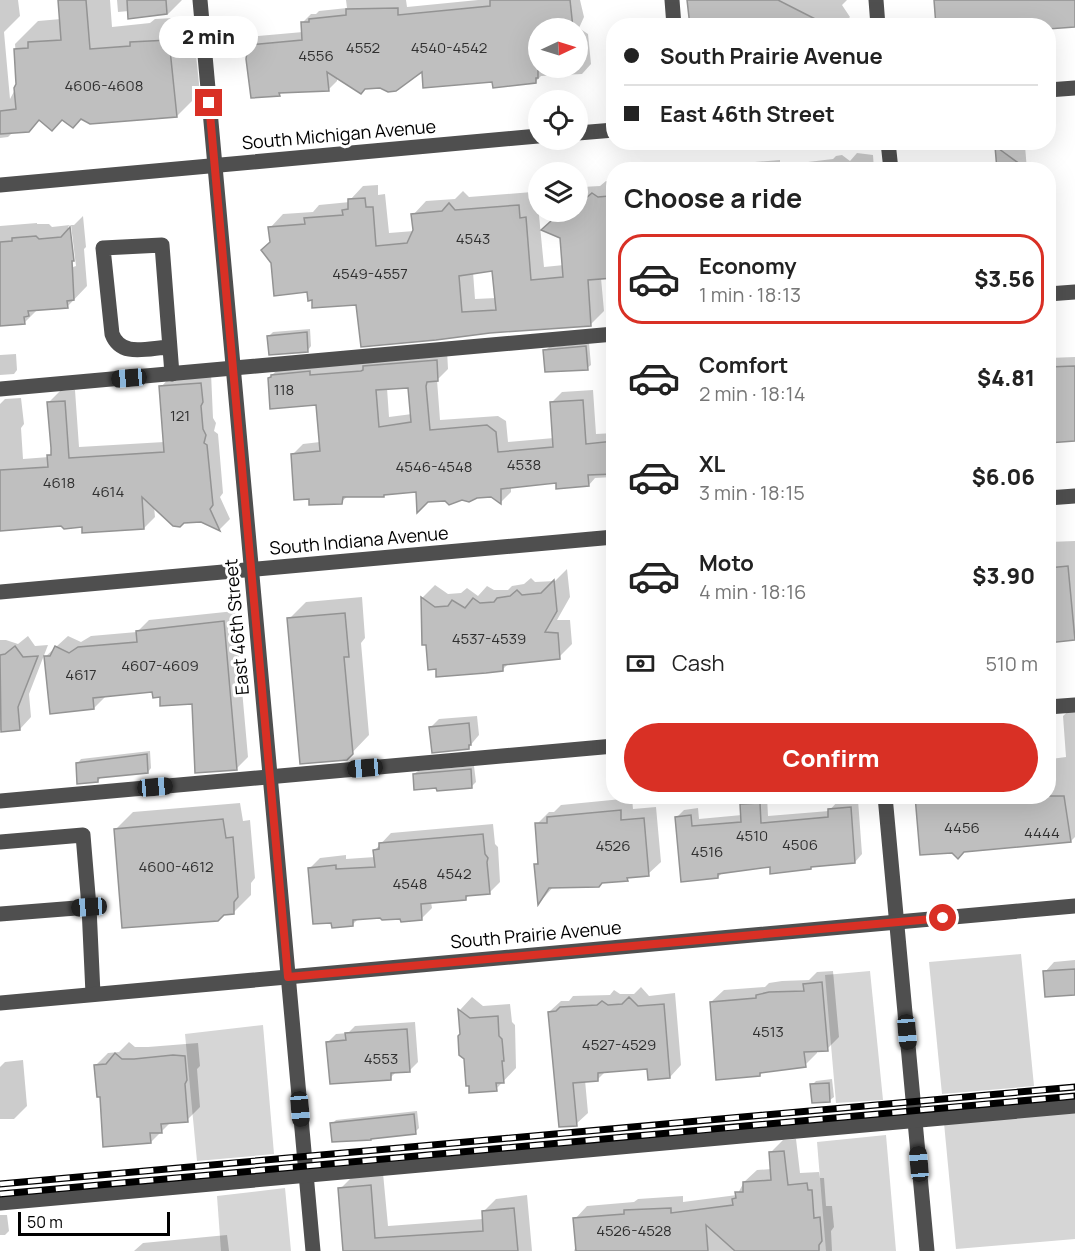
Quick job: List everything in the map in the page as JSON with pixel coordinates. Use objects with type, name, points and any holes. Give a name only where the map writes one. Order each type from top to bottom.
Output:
[{"type":"street","name":"East 46th Street","points":[[200,0],[313,1251]]},
{"type":"street","points":[[672,0],[673,18]]},
{"type":"street","points":[[876,0],[877,18]]},
{"type":"street","points":[[1056,89],[1075,88]]},
{"type":"street","points":[[588,132],[606,131]]},
{"type":"street","name":"South Michigan Avenue","points":[[0,185],[528,137]]},
{"type":"street","points":[[169,347],[125,350],[116,343],[112,334],[104,248],[162,245],[172,374]]},
{"type":"street","points":[[1056,293],[1075,292]]},
{"type":"street","points":[[0,389],[606,335]]},
{"type":"street","points":[[1056,497],[1075,496]]},
{"type":"street","name":"South Indiana Avenue","points":[[0,592],[606,538]]},
{"type":"street","points":[[1056,706],[1075,705]]},
{"type":"street","points":[[0,801],[606,747]]},
{"type":"street","points":[[886,804],[927,1251]]},
{"type":"street","points":[[0,842],[83,835],[93,994]]},
{"type":"street","name":"South Prairie Avenue","points":[[0,1003],[1075,906]]},
{"type":"street","points":[[0,914],[89,907]]},
{"type":"street","points":[[0,1203],[1075,1106]]},
{"type":"shaded area","points":[[1021,954],[1034,1086],[942,1094],[929,962]]},
{"type":"shaded area","points":[[870,971],[883,1100],[836,1103],[825,975]]},
{"type":"shaded area","points":[[263,1025],[274,1154],[197,1161],[185,1034]]},
{"type":"shaded area","points":[[1075,1113],[1075,1239],[956,1249],[944,1123]]},
{"type":"shaded area","points":[[886,1135],[896,1251],[826,1251],[817,1142]]},
{"type":"shaded area","points":[[285,1188],[291,1251],[221,1251],[217,1196]]},
{"type":"building","points":[[58,0],[86,0],[90,49],[130,46],[130,42],[169,40],[177,117],[90,124],[81,119],[73,128],[62,120],[52,131],[39,120],[29,132],[0,134],[0,111],[16,109],[14,49],[28,48],[28,42],[61,40]]},
{"type":"building","points":[[127,0],[166,0],[167,14],[128,19]]},
{"type":"building","points":[[490,0],[570,0],[572,18],[528,18],[528,78],[536,78],[536,83],[493,88],[492,82],[423,88],[422,72],[396,91],[388,92],[380,88],[365,89],[361,94],[327,72],[329,91],[279,93],[280,96],[251,98],[246,59],[248,45],[302,40],[301,22],[346,15],[346,9],[398,8],[398,15],[490,6]]},
{"type":"building","points":[[687,0],[778,0],[813,18],[689,18]]},
{"type":"building","points":[[934,0],[1075,0],[1075,27],[1056,28],[1056,18],[935,18]]},
{"type":"building","points":[[995,150],[1000,150],[1017,162],[996,162]]},
{"type":"building","points":[[592,193],[598,197],[606,196],[606,279],[588,280],[591,326],[490,333],[361,347],[356,305],[312,308],[312,300],[308,301],[307,292],[274,296],[271,263],[261,250],[270,242],[268,227],[305,224],[304,218],[343,215],[342,210],[348,209],[348,199],[365,198],[366,207],[373,207],[376,246],[407,243],[413,230],[411,214],[442,211],[449,203],[455,210],[519,205],[520,218],[526,217],[531,280],[563,277],[560,238],[541,230],[550,222],[588,222],[588,196]],"holes":[[[492,271],[496,310],[462,312],[459,276]]]},
{"type":"building","points":[[70,227],[74,261],[72,261],[74,300],[67,301],[68,308],[28,311],[29,316],[24,317],[25,324],[0,326],[0,242],[12,241],[12,238],[36,236],[39,239],[61,237]]},
{"type":"building","points":[[307,332],[308,352],[269,355],[267,336]]},
{"type":"building","points":[[586,346],[588,370],[545,372],[543,350]]},
{"type":"building","points":[[437,360],[438,381],[427,382],[426,386],[430,430],[487,425],[496,432],[498,452],[553,447],[550,402],[583,400],[586,444],[606,442],[606,474],[588,475],[589,486],[556,489],[556,483],[501,489],[501,504],[491,497],[477,498],[469,502],[462,500],[449,505],[445,501],[428,502],[417,513],[416,492],[384,495],[384,497],[343,497],[342,504],[309,505],[309,499],[294,500],[291,454],[320,451],[316,405],[270,409],[268,378],[271,375],[310,371],[310,375],[363,370],[363,366]],"holes":[[[408,388],[411,422],[379,427],[376,390]]]},
{"type":"building","points":[[1075,366],[1075,441],[1056,442],[1056,367]]},
{"type":"building","points":[[201,383],[203,429],[206,435],[204,443],[207,445],[213,505],[210,509],[220,531],[201,522],[184,523],[180,527],[173,526],[142,497],[144,529],[82,533],[82,527],[64,529],[61,526],[0,531],[0,470],[48,467],[47,455],[51,455],[51,448],[47,402],[65,401],[69,458],[164,452],[159,386]]},
{"type":"building","points":[[1068,566],[1075,640],[1056,642],[1056,567]]},
{"type":"building","points":[[554,580],[557,611],[545,632],[558,633],[560,659],[503,665],[503,671],[486,673],[436,677],[436,669],[428,670],[426,645],[422,645],[421,597],[435,607],[448,606],[452,600],[465,608],[473,598],[480,603],[494,602],[497,598],[510,596],[517,590],[522,595],[541,593]]},
{"type":"building","points":[[345,613],[349,657],[344,657],[353,754],[347,760],[300,764],[287,618]]},
{"type":"building","points":[[224,621],[237,770],[195,773],[192,704],[160,706],[160,697],[153,698],[152,692],[93,698],[94,709],[50,714],[44,656],[50,656],[55,646],[69,653],[78,647],[137,642],[136,631]]},
{"type":"building","points":[[15,646],[23,657],[38,656],[18,707],[20,730],[1,732],[0,655]]},
{"type":"building","points":[[469,723],[471,745],[469,749],[432,753],[429,727]]},
{"type":"building","points":[[147,754],[148,773],[98,778],[98,782],[77,784],[76,763]]},
{"type":"building","points":[[471,769],[472,788],[414,790],[413,774]]},
{"type":"building","points":[[1056,796],[1064,796],[1071,842],[964,852],[958,859],[952,853],[920,855],[916,804],[1056,804]]},
{"type":"building","points":[[740,804],[760,804],[761,823],[828,817],[828,809],[851,807],[855,863],[770,874],[770,867],[718,874],[718,878],[681,882],[675,817],[691,815],[692,826],[741,822]]},
{"type":"building","points":[[621,810],[621,820],[644,818],[649,876],[627,878],[628,881],[602,883],[599,887],[549,888],[538,905],[534,864],[538,864],[535,823],[547,823],[547,817]]},
{"type":"building","points":[[223,819],[226,838],[233,837],[238,897],[234,902],[234,914],[224,915],[218,921],[122,928],[114,829]]},
{"type":"building","points":[[483,834],[485,854],[488,858],[490,894],[466,896],[466,900],[421,904],[422,920],[401,922],[400,919],[382,920],[380,918],[353,920],[353,926],[332,928],[331,923],[313,924],[308,868],[336,865],[336,869],[375,867],[373,850],[379,849],[379,843]]},
{"type":"building","points":[[1075,969],[1075,995],[1045,997],[1043,971]]},
{"type":"building","points":[[822,982],[828,1051],[804,1052],[806,1067],[760,1073],[760,1076],[716,1080],[710,1002],[756,998],[756,995],[769,992],[804,991],[803,984]]},
{"type":"building","points":[[629,997],[638,1006],[664,1004],[670,1078],[648,1080],[647,1069],[598,1073],[598,1081],[573,1083],[577,1126],[559,1127],[548,1012],[556,1011],[560,1007],[597,1005],[602,1001],[608,1005],[622,1004]]},
{"type":"building","points":[[458,1009],[470,1018],[498,1016],[504,1061],[502,1061],[504,1083],[496,1083],[497,1091],[469,1093],[469,1086],[466,1086],[464,1059],[459,1055]]},
{"type":"building","points":[[407,1029],[410,1072],[391,1073],[391,1080],[330,1084],[326,1042],[346,1040],[345,1033]]},
{"type":"building","points":[[115,1053],[122,1059],[185,1056],[188,1122],[161,1124],[162,1133],[150,1133],[151,1143],[103,1147],[100,1097],[97,1097],[94,1065],[106,1064]]},
{"type":"building","points":[[829,1083],[830,1102],[812,1103],[810,1084]]},
{"type":"building","points":[[414,1114],[416,1134],[332,1142],[330,1123]]},
{"type":"building","points":[[784,1151],[788,1185],[807,1183],[808,1190],[812,1190],[814,1218],[820,1217],[822,1241],[819,1251],[735,1251],[706,1225],[708,1251],[576,1251],[573,1218],[624,1214],[624,1210],[671,1208],[671,1213],[733,1205],[732,1199],[736,1198],[735,1192],[743,1192],[743,1182],[771,1180],[769,1152]]},
{"type":"building","points":[[371,1185],[375,1238],[483,1231],[482,1211],[514,1208],[518,1251],[343,1251],[338,1188]]},
{"type":"railway","points":[[0,1184],[1075,1087]]},
{"type":"railway","points":[[0,1194],[1075,1096]]},
{"type":"route","points":[[209,103],[288,977],[943,918]]}]
